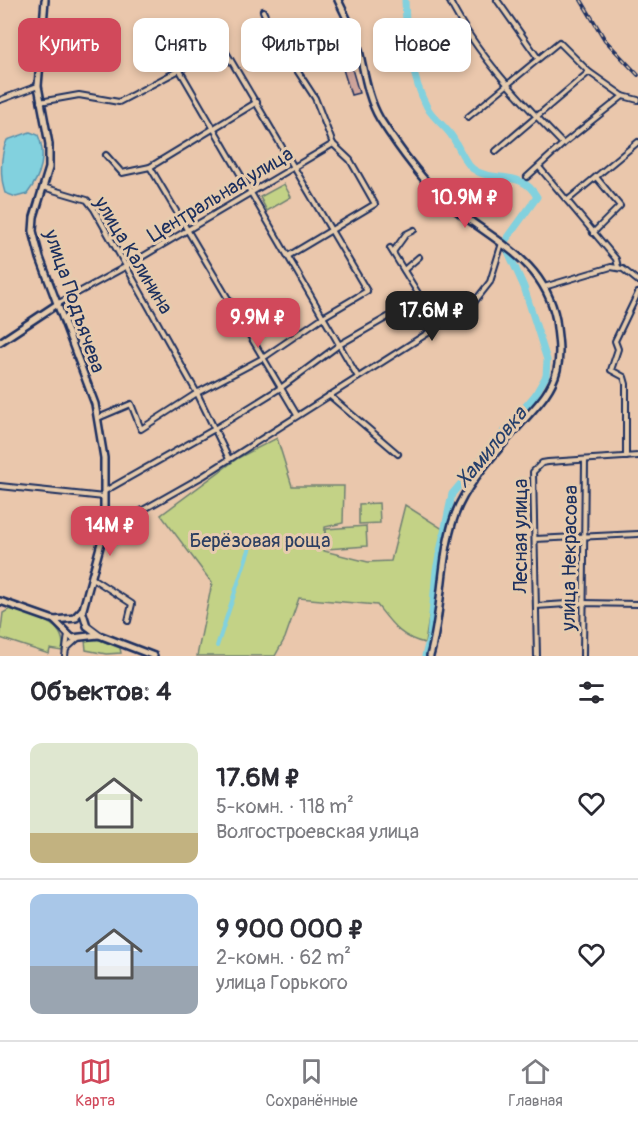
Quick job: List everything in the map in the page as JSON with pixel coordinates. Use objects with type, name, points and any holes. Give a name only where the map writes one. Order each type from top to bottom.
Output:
[{"type":"main road","name":"улица Подъячева","points":[[45,0],[38,86],[48,144],[49,168],[34,217],[33,231],[40,258],[59,303],[98,418],[104,458],[104,532],[82,610],[73,619]]},
{"type":"main road","points":[[338,0],[353,31],[375,109],[389,132],[423,177],[447,202],[503,241],[523,258],[544,286],[554,314],[558,336],[556,373],[547,393],[488,464],[459,506],[448,545],[440,615],[430,656]]},
{"type":"main road","points":[[0,342],[59,303]]},
{"type":"main road","points":[[0,601],[54,620],[73,619],[86,624],[99,635],[154,656]]},
{"type":"main road","points":[[80,637],[86,624],[82,610]]},
{"type":"main road","points":[[67,633],[67,624],[73,619]]},
{"type":"main road","points":[[54,620],[67,633],[80,637],[99,635]]},
{"type":"street","points":[[449,0],[461,25],[536,117],[563,144]]},
{"type":"street","points":[[497,0],[538,58]]},
{"type":"street","points":[[263,11],[274,35],[315,98],[333,144],[350,160],[375,204],[288,256]]},
{"type":"street","points":[[468,117],[559,42],[589,72],[623,96],[638,100]]},
{"type":"street","points":[[98,418],[131,404],[141,429],[197,393],[263,358],[323,317],[367,291],[229,57]]},
{"type":"street","points":[[39,102],[79,94],[119,102],[174,72]]},
{"type":"street","points":[[181,72],[358,377]]},
{"type":"street","points":[[496,151],[589,72]]},
{"type":"street","points":[[0,100],[38,86]]},
{"type":"street","points":[[527,177],[563,144],[623,96]]},
{"type":"street","points":[[106,155],[122,173],[150,166],[257,102]]},
{"type":"street","points":[[568,200],[638,142]]},
{"type":"street","name":"Центральная улица","points":[[59,303],[125,267],[333,144]]},
{"type":"street","points":[[150,166],[297,414]]},
{"type":"street","points":[[539,167],[616,259],[618,267],[638,281]]},
{"type":"street","points":[[593,233],[620,206],[596,177]]},
{"type":"street","name":"улица Калинина","points":[[43,187],[87,200],[197,393],[229,459]]},
{"type":"street","points":[[0,486],[105,494],[213,430],[282,387],[339,345],[421,298],[391,250],[406,234],[414,230]]},
{"type":"street","points":[[104,532],[229,459],[472,305],[487,287],[503,241]]},
{"type":"street","points":[[404,270],[419,257]]},
{"type":"street","points":[[544,286],[618,267]]},
{"type":"street","points":[[626,457],[626,384],[624,377],[610,367],[618,349],[615,341],[638,292]]},
{"type":"street","points":[[329,395],[398,454]]},
{"type":"street","name":"Лесная улица","points":[[537,656],[533,472],[542,463],[548,462],[638,456]]},
{"type":"street","name":"улица Некрасова","points":[[582,656],[585,460]]},
{"type":"street","points":[[535,539],[638,534]]},
{"type":"street","points":[[92,578],[132,604],[128,621]]},
{"type":"street","points":[[536,606],[582,603],[638,604]]},
{"type":"street","points":[[65,656],[67,633]]},
{"type":"street","points":[[65,650],[80,637]]},
{"type":"green space","points":[[284,184],[291,197],[267,211],[260,197]]},
{"type":"green space","name":"Берёзовая роща","points":[[277,438],[292,486],[344,486],[343,523],[325,527],[324,551],[368,562],[391,561],[405,505],[443,529],[425,643],[403,634],[377,605],[299,598],[285,638],[275,656],[197,656],[212,583],[161,515],[238,458]]},
{"type":"green space","points":[[379,503],[380,523],[359,524],[359,504]]},
{"type":"green space","points":[[366,526],[367,546],[327,549],[326,529]]},
{"type":"green space","points":[[10,609],[38,618],[54,627],[60,633],[63,641],[62,651],[50,649],[49,654],[0,638],[3,613]]},
{"type":"green space","points":[[85,640],[100,640],[120,648],[121,653],[106,654],[86,650]]},
{"type":"water","points":[[30,132],[38,135],[41,143],[41,165],[36,180],[27,194],[16,197],[5,193],[2,180],[3,153],[7,140]]},
{"type":"building","points":[[344,72],[353,72],[359,93],[351,95]]},
{"type":"waterway","name":"Хамиловка","points":[[405,0],[406,27],[413,68],[421,95],[429,111],[451,135],[473,169],[489,176],[515,179],[530,188],[537,197],[506,240]]},
{"type":"waterway","name":"Хамиловка","points":[[425,656],[430,637],[436,570],[452,494],[535,395],[546,376],[547,360],[524,287],[506,247]]},
{"type":"waterway","points":[[217,646],[250,547]]},
{"type":"railway","points":[[581,0],[605,40],[638,75]]}]
